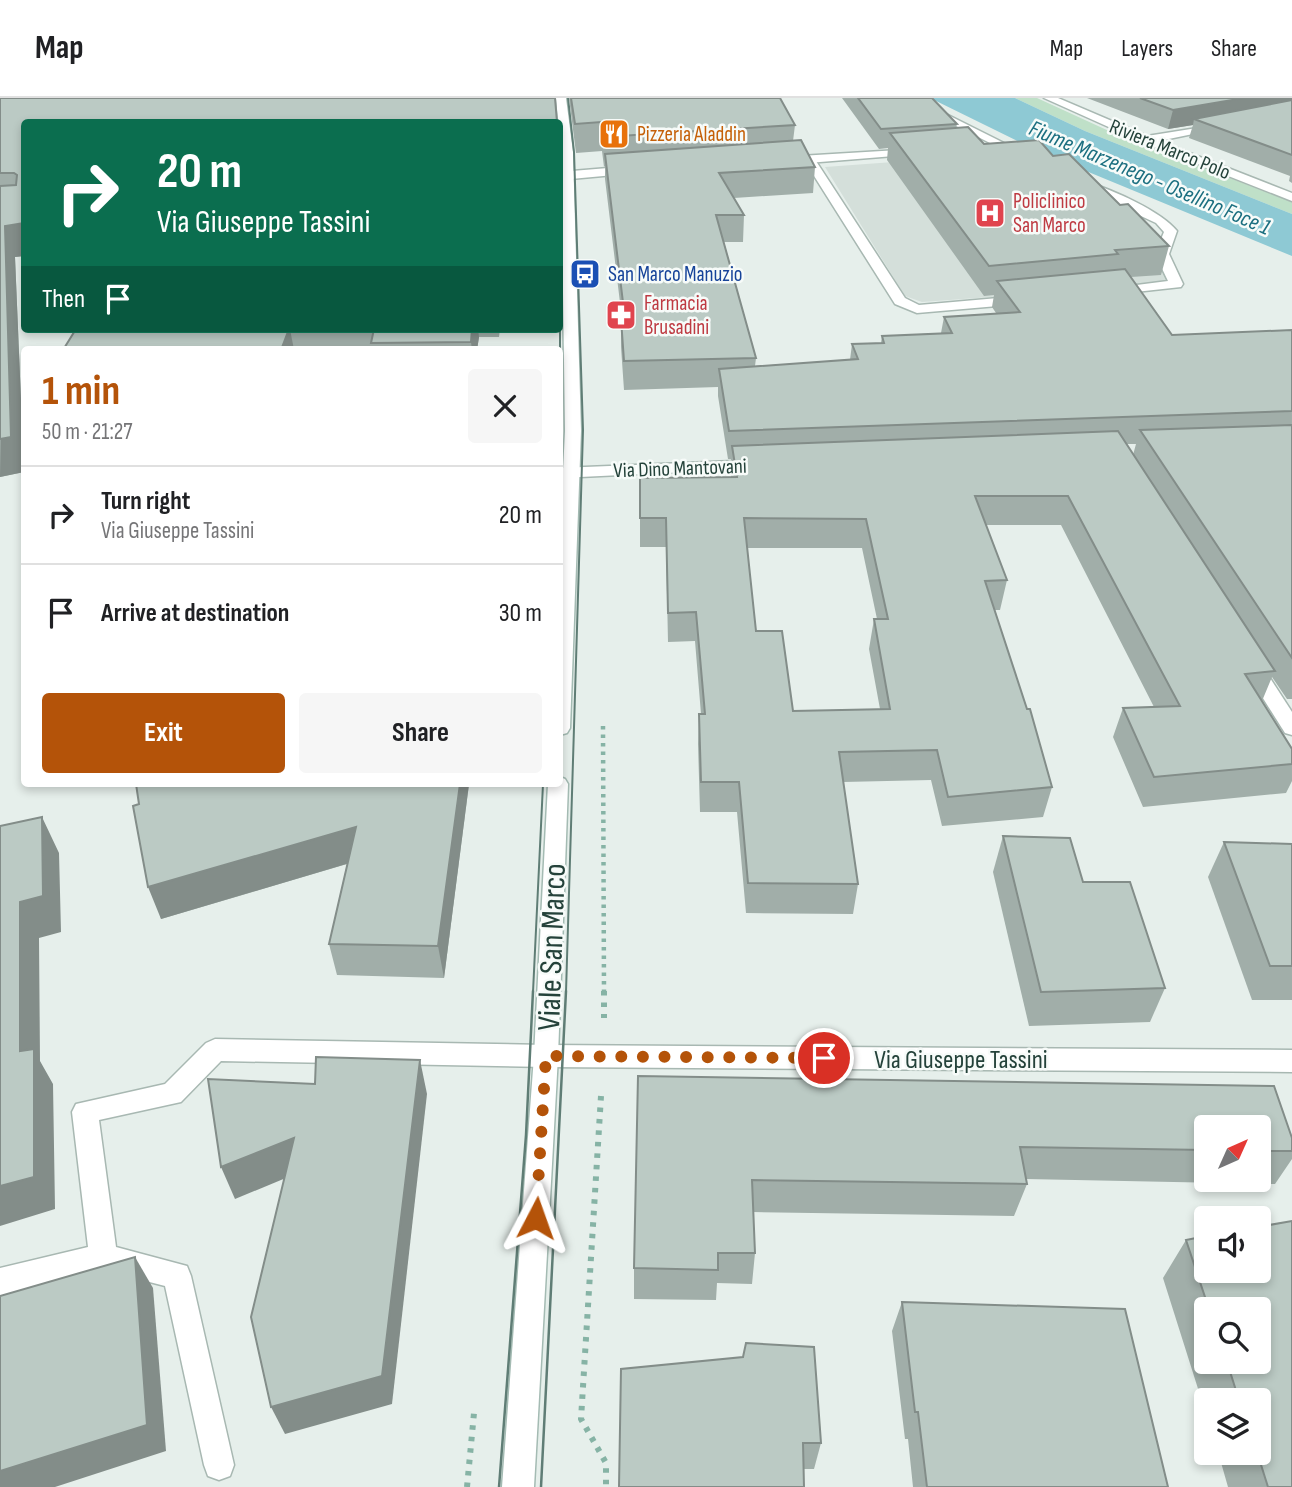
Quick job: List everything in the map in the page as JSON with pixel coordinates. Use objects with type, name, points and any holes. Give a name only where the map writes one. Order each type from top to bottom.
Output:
[{"type":"street","points":[[561,98],[562,119]]},
{"type":"street","points":[[905,98],[1010,149],[976,148]]},
{"type":"street","name":"Riviera Marco Polo","points":[[1049,98],[1146,140],[1292,197]]},
{"type":"street","points":[[1146,140],[1224,124]]},
{"type":"street","points":[[563,150],[573,431],[565,472],[563,574]]},
{"type":"street","points":[[769,162],[935,151]]},
{"type":"street","points":[[810,160],[900,301],[907,307],[917,309],[1037,299]]},
{"type":"street","points":[[564,176],[645,169]]},
{"type":"street","points":[[1076,180],[1160,220],[1171,231],[1162,254],[1177,284],[1103,293]]},
{"type":"street","name":"Via Dino Mantovani","points":[[565,472],[776,464]]},
{"type":"street","points":[[1241,647],[1292,728]]},
{"type":"street","name":"Viale San Marco","points":[[518,1487],[546,1056],[558,787]]},
{"type":"street","name":"Via Giuseppe Tassini","points":[[103,1257],[85,1112],[172,1094],[215,1050],[546,1056],[1292,1061]]},
{"type":"street","points":[[0,1282],[103,1257],[177,1276],[219,1465]]},
{"type":"path","points":[[603,716],[604,1010]]},
{"type":"path","points":[[602,1082],[581,1419],[606,1463],[606,1487]]},
{"type":"shaded area","name":"Policlinico San Marco","points":[[1003,154],[1100,198],[1152,228],[1161,237],[1149,253],[1171,279],[1170,284],[922,302],[905,296],[825,167]]},
{"type":"green space","points":[[1015,98],[1037,98],[1109,131],[1292,202],[1292,214],[1085,131]]},
{"type":"water","name":"Fiume Marzenego - Osellino Foce 1","points":[[930,98],[1015,98],[1085,131],[1292,214],[1292,256],[1040,152]]},
{"type":"building","points":[[0,98],[555,98],[557,119],[21,119],[21,223],[5,226],[11,437],[0,439],[0,186],[16,185],[17,175],[0,173]]},
{"type":"building","points":[[571,98],[780,98],[795,125],[603,137],[601,122],[575,124]]},
{"type":"building","points":[[858,98],[932,98],[957,124],[881,129]]},
{"type":"building","points":[[1140,98],[1244,98],[1173,110]]},
{"type":"building","points":[[1292,100],[1292,155],[1194,119]]},
{"type":"building","points":[[968,127],[984,144],[1039,140],[1053,156],[1069,154],[1120,205],[1128,204],[1169,246],[1115,250],[1118,254],[989,266],[890,133]]},
{"type":"building","points":[[801,140],[815,167],[719,173],[744,215],[716,215],[756,358],[624,361],[621,319],[625,319],[605,154]]},
{"type":"building","points":[[1125,269],[1172,335],[1292,330],[1292,411],[729,431],[719,369],[858,359],[852,344],[884,343],[882,336],[952,333],[944,317],[1020,312],[997,281]]},
{"type":"building","points":[[74,333],[287,333],[283,346],[65,346]]},
{"type":"building","points":[[373,333],[472,333],[471,342],[371,343]]},
{"type":"building","points":[[1292,425],[1292,658],[1140,430]]},
{"type":"building","points":[[1118,431],[1275,671],[1245,674],[1292,749],[1292,764],[1154,777],[1123,708],[1180,706],[1068,496],[975,496],[1007,580],[985,581],[1027,709],[1030,709],[1052,787],[948,797],[937,750],[839,752],[858,884],[748,883],[739,782],[701,782],[699,714],[705,714],[696,612],[668,613],[666,518],[640,518],[640,478],[737,477],[732,446]],"holes":[[[744,518],[866,519],[888,619],[874,619],[890,709],[793,711],[782,631],[756,631]]]},
{"type":"building","points":[[136,787],[460,787],[438,946],[329,944],[356,827],[148,887],[133,806],[139,804]]},
{"type":"building","points":[[42,817],[43,896],[20,902],[20,1051],[34,1049],[34,1177],[0,1186],[0,826]]},
{"type":"building","points":[[1003,836],[1070,838],[1083,882],[1130,882],[1165,988],[1041,992]]},
{"type":"building","points":[[1224,842],[1292,844],[1292,966],[1270,966]]},
{"type":"building","points":[[316,1057],[420,1060],[382,1376],[271,1407],[251,1317],[294,1138],[221,1167],[208,1079],[315,1084]]},
{"type":"building","points":[[638,1076],[1274,1086],[1292,1138],[1292,1151],[1271,1151],[1271,1115],[1194,1115],[1194,1150],[1020,1147],[1027,1184],[752,1180],[755,1253],[718,1253],[718,1270],[634,1268]]},
{"type":"building","points":[[1292,1221],[1292,1487],[1268,1487],[1261,1465],[1271,1465],[1271,1388],[1235,1388],[1231,1374],[1271,1374],[1271,1297],[1205,1297],[1200,1283],[1271,1283],[1271,1225]]},
{"type":"building","points":[[1194,1238],[1194,1264],[1186,1240]]},
{"type":"building","points":[[135,1257],[147,1425],[0,1471],[0,1296]]},
{"type":"building","points":[[902,1302],[1125,1309],[1168,1487],[927,1487]]},
{"type":"building","points":[[746,1343],[814,1347],[821,1443],[803,1443],[804,1487],[619,1487],[621,1369],[743,1357]]},
{"type":"tram line","points":[[566,992],[583,430],[574,152],[568,98]]},
{"type":"tram line","points":[[560,333],[560,346]]},
{"type":"tram line","points":[[533,992],[543,787]]},
{"type":"tram line","points":[[499,1487],[526,1135],[533,991]]},
{"type":"tram line","points":[[541,1487],[566,991]]},
{"type":"place","name":"Pizzeria Aladdin","points":[[614,134]]},
{"type":"place","name":"Policlinico San Marco","points":[[990,213]]},
{"type":"place","name":"San Marco Manuzio","points":[[585,274]]},
{"type":"place","name":"Farmacia Brusadini","points":[[621,315]]},
{"type":"route","points":[[536,1218],[546,1056],[824,1058]]}]
